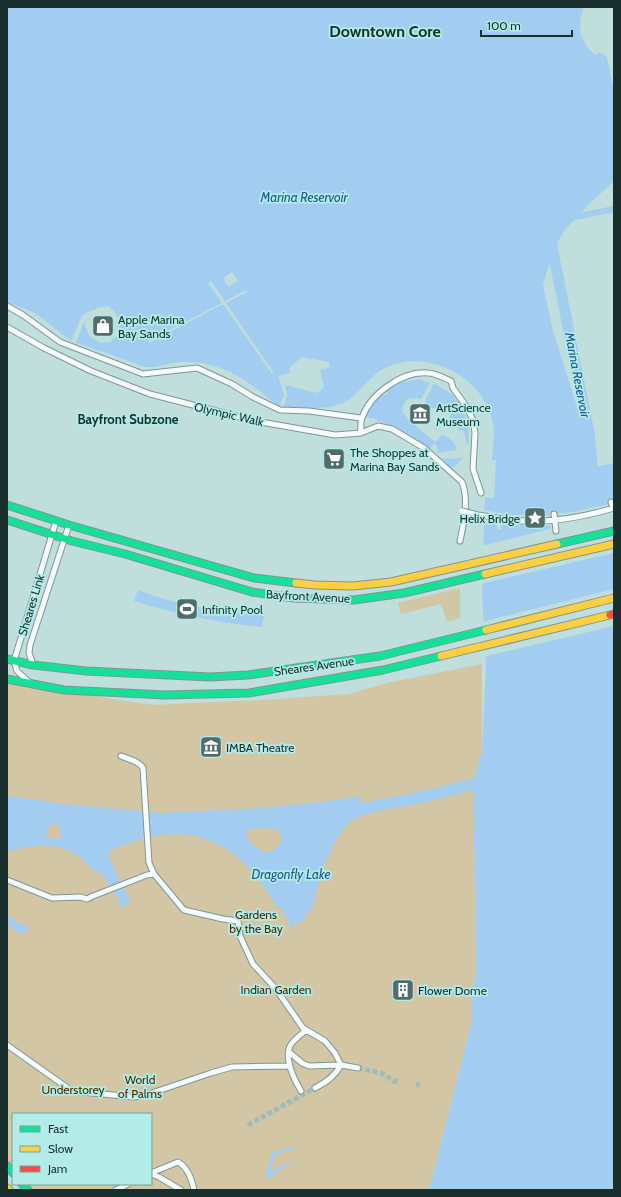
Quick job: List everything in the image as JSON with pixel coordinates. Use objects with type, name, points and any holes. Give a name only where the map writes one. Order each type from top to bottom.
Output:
[{"type":"main road","name":"Bayfront Avenue","points":[[7,506],[254,578],[298,584],[346,586],[401,580],[614,531]]},
{"type":"main road","name":"Bayfront Avenue","points":[[7,520],[65,539],[125,554],[252,592],[294,598],[345,600],[404,593],[614,544]]},
{"type":"main road","name":"Sheares Avenue","points":[[10,660],[33,665],[86,671],[210,677],[248,675],[380,656],[614,598]]},
{"type":"main road","name":"Sheares Avenue","points":[[7,679],[31,684],[86,691],[165,695],[249,693],[383,670],[613,614]]},
{"type":"street","name":"Olympic Walk","points":[[7,306],[23,315],[60,342],[144,374],[198,368],[232,384],[253,397],[280,410],[309,411],[361,418]]},
{"type":"street","name":"Olympic Walk","points":[[7,327],[44,348],[91,371],[150,394],[255,421],[335,434],[361,433],[378,426],[392,429],[436,457],[462,482],[465,489],[464,519],[460,540]]},
{"type":"street","points":[[361,433],[361,418],[370,403],[391,383],[406,376],[419,373],[429,373],[451,381],[453,388],[466,406],[473,420],[475,433],[473,469],[481,493]]},
{"type":"street","points":[[462,511],[496,515],[512,520],[568,520],[613,508],[611,502]]},
{"type":"street","points":[[554,514],[556,531]]},
{"type":"street","name":"Sheares Link","points":[[10,660],[56,521]]},
{"type":"street","name":"Sheares Link","points":[[33,665],[29,653],[30,645],[69,525]]},
{"type":"street","points":[[10,660],[17,671],[31,684]]},
{"type":"street","points":[[121,756],[141,765],[143,768],[149,863],[154,874],[184,910],[238,921],[240,936],[253,964],[276,990],[296,1019],[306,1030],[325,1041],[335,1052],[342,1064]]},
{"type":"street","points":[[7,880],[52,898],[80,897],[87,899],[107,890],[154,874]]},
{"type":"street","points":[[301,1091],[294,1079],[290,1066],[289,1052],[290,1046],[306,1030]]},
{"type":"street","points":[[7,1045],[72,1091],[133,1097],[146,1095],[232,1067],[290,1066]]},
{"type":"street","points":[[289,1052],[302,1063],[309,1066],[342,1064],[358,1068]]},
{"type":"street","points":[[315,1088],[328,1081],[342,1064]]},
{"type":"street","points":[[152,1173],[178,1162],[183,1166],[194,1190]]},
{"type":"street","points":[[152,1174],[181,1190]]},
{"type":"street","points":[[116,1190],[126,1185]]},
{"type":"green space","points":[[460,588],[460,618],[447,622],[441,604],[401,614],[398,603]]},
{"type":"green space","name":"Gardens by the Bay","points":[[482,664],[482,752],[474,778],[476,960],[470,1028],[429,1190],[33,1190],[29,1185],[152,1185],[152,1113],[12,1113],[12,1166],[7,1161],[7,683],[153,705],[348,694],[387,683]]},
{"type":"water","name":"Marina Reservoir","points":[[7,7],[584,7],[580,20],[583,39],[595,55],[599,52],[607,57],[614,92],[614,181],[589,204],[565,230],[555,246],[543,284],[553,331],[596,467],[614,463],[614,1190],[429,1190],[470,1028],[476,960],[473,790],[423,803],[373,813],[363,816],[348,824],[341,832],[330,853],[320,879],[311,913],[307,911],[303,923],[294,922],[294,929],[291,929],[281,907],[278,909],[256,877],[244,863],[231,852],[216,843],[200,837],[182,835],[154,836],[108,851],[112,864],[131,901],[120,909],[118,899],[101,872],[96,873],[82,860],[66,849],[40,846],[7,852],[7,796],[70,805],[162,813],[264,808],[323,802],[360,796],[361,803],[432,789],[474,778],[482,752],[486,668],[482,594],[485,498],[494,498],[496,460],[492,460],[494,437],[493,423],[488,407],[479,393],[467,380],[453,371],[420,361],[403,362],[380,371],[353,397],[340,404],[318,408],[280,408],[247,382],[224,370],[211,365],[183,362],[151,367],[141,366],[74,342],[35,314],[7,302]],"holes":[[[53,824],[56,824],[60,829],[61,835],[59,839],[47,837],[46,834],[48,828]],[[268,828],[278,830],[282,836],[277,847],[266,853],[252,844],[247,838],[246,834],[247,830]]]},
{"type":"water","points":[[420,379],[430,383],[421,399],[411,398],[406,401],[403,407],[404,415],[434,441],[436,442],[442,435],[450,439],[454,442],[456,450],[438,453],[437,446],[434,443],[429,451],[376,419],[365,417],[370,406],[380,393],[383,396],[388,393],[387,391],[383,393],[393,384]]},
{"type":"water","points":[[434,383],[453,395],[458,404],[452,403],[452,405],[459,406],[460,404],[468,427],[469,443],[466,445],[465,435],[462,430],[460,431],[449,421],[451,411],[450,403],[444,408],[427,408],[425,401]]},
{"type":"water","points":[[464,457],[451,470],[442,458],[453,459]]},
{"type":"water","name":"Infinity Pool","points":[[138,590],[153,596],[184,604],[264,616],[262,627],[197,617],[134,601]]},
{"type":"water","points":[[7,915],[19,923],[30,927],[21,935],[7,924]]},
{"type":"water","points":[[293,1147],[295,1148],[276,1155],[272,1170],[273,1171],[281,1166],[298,1162],[281,1169],[269,1179],[265,1175],[273,1152]]},
{"type":"pier","points":[[232,272],[238,281],[228,287],[223,278]]},
{"type":"pier","points":[[211,281],[225,301],[246,290],[247,292],[226,303],[274,373],[272,374],[223,304],[149,343],[148,341],[222,303],[208,283]]},
{"type":"pier","points":[[107,306],[114,311],[119,319],[120,331],[116,337],[110,342],[101,343],[89,336],[85,325],[86,320],[76,343],[71,341],[84,314],[100,307]]},
{"type":"pier","points":[[302,357],[329,362],[330,367],[320,370],[324,387],[317,393],[285,385],[287,396],[283,408],[280,408],[279,407],[284,395],[278,376],[290,373],[289,368]]},
{"type":"pier","points":[[614,503],[614,553],[480,584],[482,546],[550,529],[551,525],[526,526],[502,524],[501,529],[498,530],[496,524],[482,521],[483,510],[511,515],[548,515],[573,512]]},
{"type":"pier","points":[[614,589],[614,626],[483,657],[481,622]]},
{"type":"waterway","points":[[570,218],[614,209]]},
{"type":"waterway","name":"Marina Reservoir","points":[[550,237],[589,432],[592,464]]},
{"type":"tunnel","points":[[358,1068],[381,1073],[394,1081],[400,1082]]},
{"type":"tunnel","points":[[416,1084],[420,1085]]},
{"type":"tunnel","points":[[248,1125],[315,1088]]},
{"type":"traffic: fast","points":[[7,505],[69,525],[254,578],[296,583]]},
{"type":"traffic: fast","points":[[7,520],[72,541],[125,554],[252,592],[294,598],[354,600],[404,593],[485,574]]},
{"type":"traffic: fast","points":[[557,544],[614,531]]},
{"type":"traffic: fast","points":[[7,659],[33,665],[86,671],[210,677],[248,675],[380,656],[486,630]]},
{"type":"traffic: fast","points":[[7,679],[64,690],[165,695],[249,693],[383,670],[441,656]]},
{"type":"traffic: fast","points":[[7,1166],[12,1172]]},
{"type":"traffic: fast","points":[[23,1185],[28,1190]]},
{"type":"traffic: slow","points":[[296,583],[353,586],[391,582],[557,544]]},
{"type":"traffic: slow","points":[[485,574],[614,544]]},
{"type":"traffic: slow","points":[[486,630],[614,598]]},
{"type":"traffic: slow","points":[[441,656],[610,615]]},
{"type":"traffic: jam","points":[[610,615],[614,614]]},
{"type":"place","name":"Apple Marina Bay Sands","points":[[103,326]]},
{"type":"place","name":"ArtScience Museum","points":[[420,414]]},
{"type":"place","name":"The Shoppes at Marina Bay Sands","points":[[334,459]]},
{"type":"place","name":"Helix Bridge","points":[[535,518]]},
{"type":"place","name":"Infinity Pool","points":[[187,609]]},
{"type":"place","name":"IMBA Theatre","points":[[211,747]]},
{"type":"place","name":"Flower Dome","points":[[403,990]]},
{"type":"district","name":"Downtown Core","points":[[385,31]]},
{"type":"district","name":"Bayfront Subzone","points":[[128,419]]},
{"type":"water label","name":"Dragonfly Lake","points":[[291,874]]},
{"type":"park label","name":"Indian Garden","points":[[276,989]]},
{"type":"park label","name":"World of Palms","points":[[140,1086]]},
{"type":"park label","name":"Understorey","points":[[73,1089]]}]
